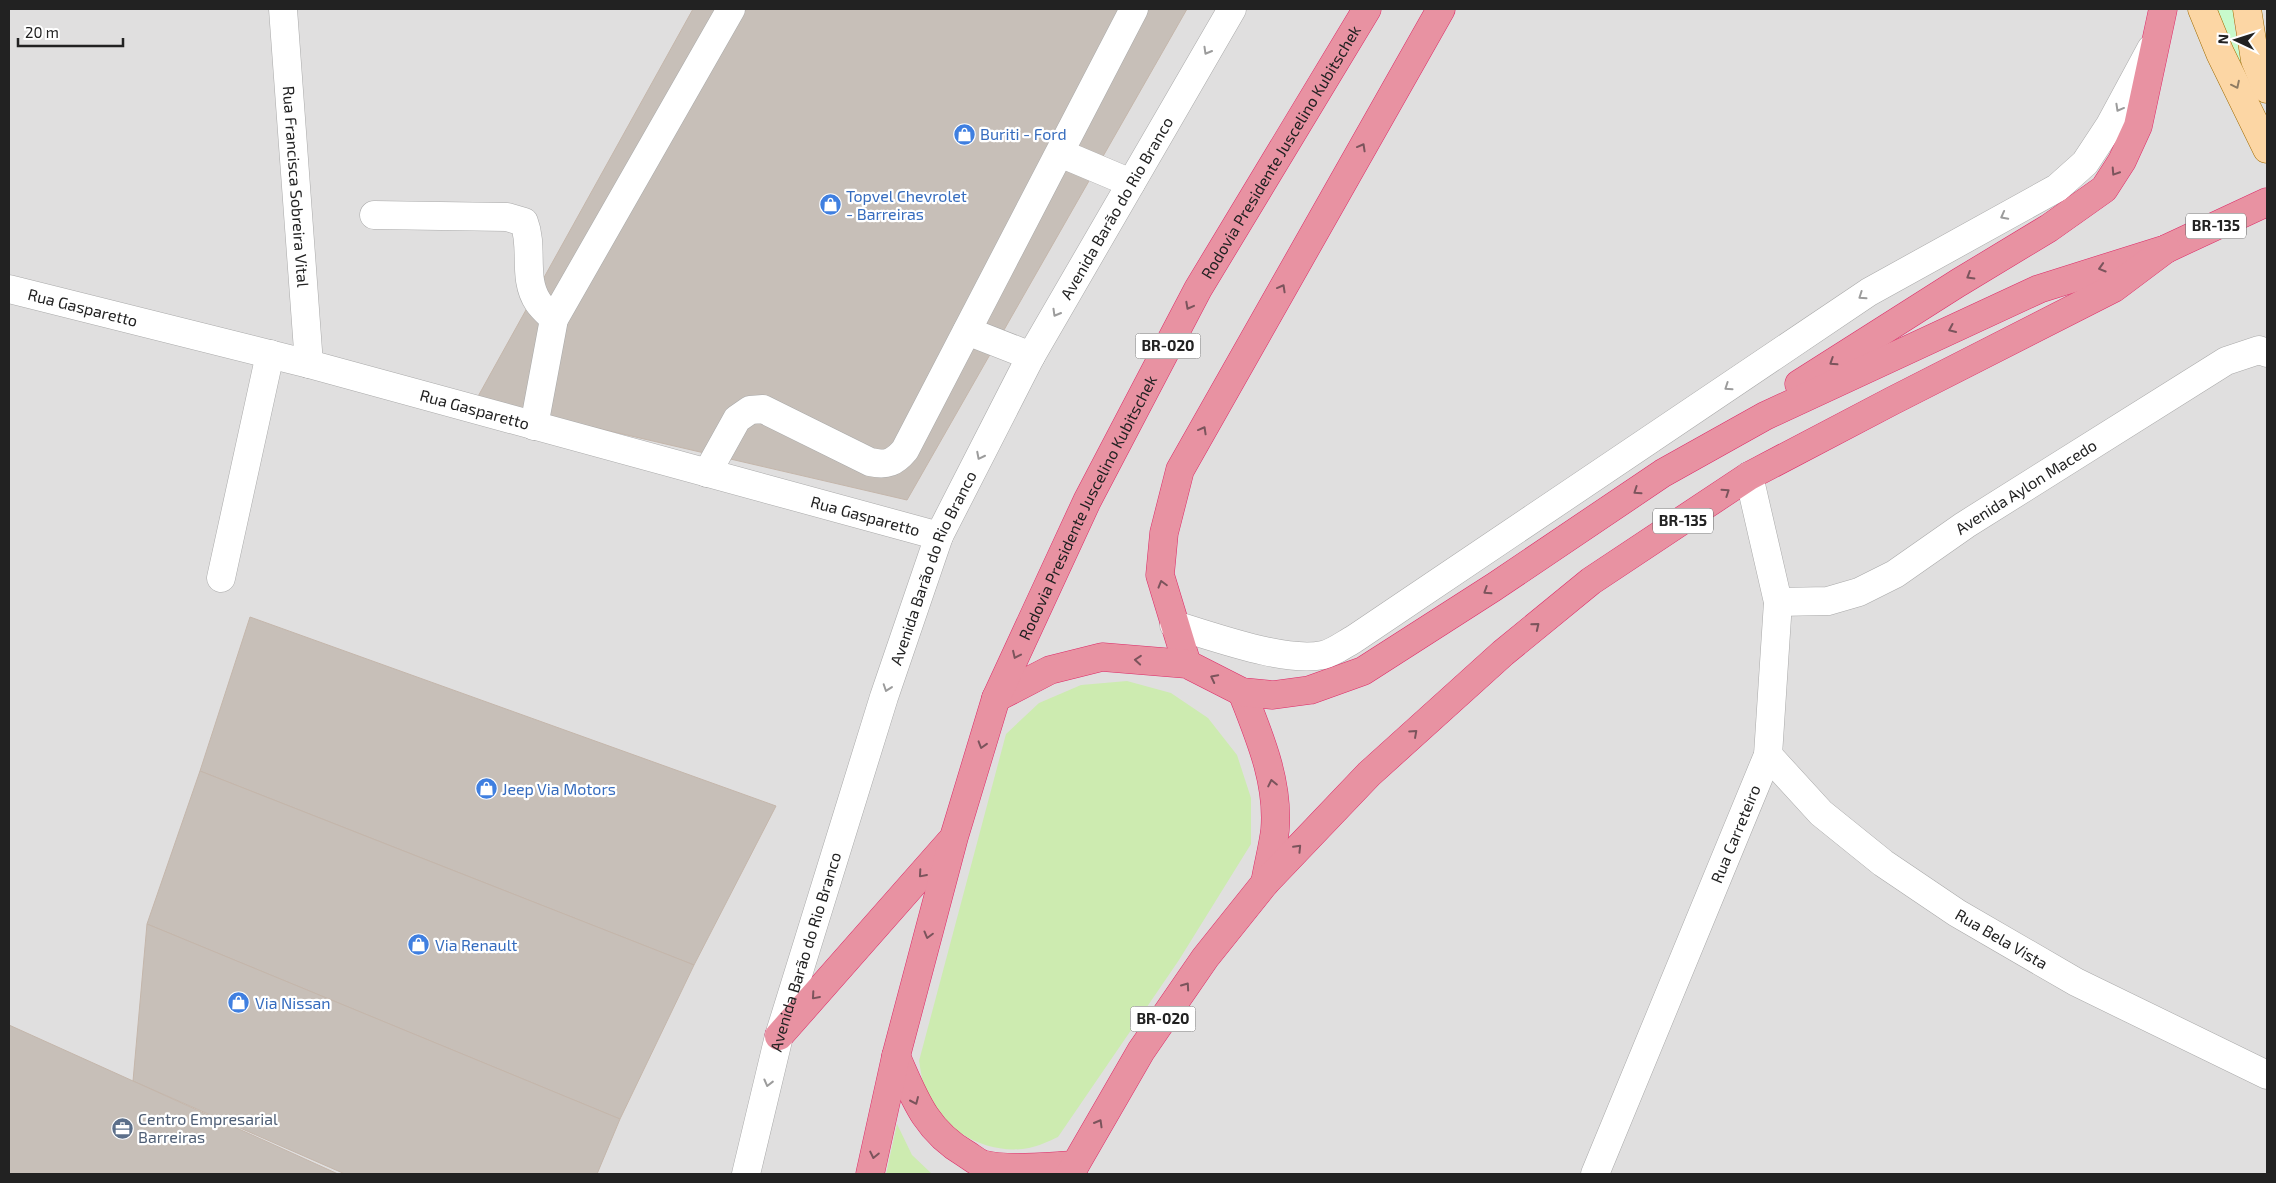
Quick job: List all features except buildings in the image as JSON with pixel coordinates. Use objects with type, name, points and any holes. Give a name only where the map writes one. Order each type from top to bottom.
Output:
[{"type":"highway","name":"Rodovia Presidente Juscelino Kubitschek","points":[[996,698],[1087,501],[1198,289],[1367,9]]},
{"type":"highway","points":[[1187,664],[1160,575],[1164,533],[1180,470],[1441,9]]},
{"type":"highway","points":[[1663,473],[1857,347],[2050,228],[2104,189],[2122,161],[2138,126],[2161,22]]},
{"type":"highway","name":"BR-135","points":[[1242,692],[1273,696],[1310,690],[1362,671],[1494,587],[1663,473],[1765,416],[2031,293],[2102,267],[2166,249],[2266,202]]},
{"type":"highway","name":"BR-135","points":[[1265,883],[1369,774],[1503,653],[1591,581],[1749,476],[2114,288],[2166,249]]},
{"type":"highway","points":[[996,698],[1050,670],[1102,657],[1187,664],[1242,692]]},
{"type":"highway","name":"BR-020","points":[[1073,1170],[1141,1051],[1206,958],[1265,883],[1275,829],[1274,786],[1262,745],[1242,692]]},
{"type":"highway","name":"BR-020","points":[[870,1174],[896,1056],[954,837],[996,698]]},
{"type":"highway","points":[[779,1036],[954,837]]},
{"type":"highway","points":[[896,1056],[918,1108],[937,1133],[957,1149],[982,1164],[1073,1170]]},
{"type":"main road","points":[[2202,9],[2220,53],[2267,149]]},
{"type":"main road","points":[[2247,9],[2254,60],[2267,89]]},
{"type":"street","name":"Rua Francisca Sobreira Vital","points":[[283,9],[310,364]]},
{"type":"street","points":[[534,426],[554,319],[731,9]]},
{"type":"street","points":[[707,473],[737,419],[750,410],[763,409],[870,462],[881,465],[895,462],[906,450],[1134,9]]},
{"type":"street","name":"Avenida Barão do Rio Branco","points":[[746,1174],[779,1036],[884,697],[940,536],[1031,356],[1232,9]]},
{"type":"street","points":[[1174,625],[1255,648],[1293,656],[1324,655],[1354,639],[1869,292],[2057,188],[2085,163],[2110,125],[2161,22]]},
{"type":"street","points":[[1060,153],[1131,184]]},
{"type":"street","points":[[374,215],[507,217],[524,222],[528,233],[530,284],[538,302],[554,319]]},
{"type":"street","name":"Rua Gasparetto","points":[[9,289],[310,364],[940,536]]},
{"type":"street","points":[[967,331],[1031,356]]},
{"type":"street","name":"Avenida Aylon Macedo","points":[[1778,602],[1828,601],[1858,592],[1895,574],[1965,525],[2226,361],[2259,350],[2267,353]]},
{"type":"street","points":[[221,578],[270,354]]},
{"type":"street","name":"Rua Carreteiro","points":[[1597,1174],[1768,755],[1778,602],[1749,476]]},
{"type":"street","name":"Rua Bela Vista","points":[[1768,755],[1821,813],[1883,863],[1958,913],[2076,982],[2267,1075]]},
{"type":"shaded area","points":[[9,9],[2267,9],[2267,1174],[9,1174]]},
{"type":"green space","points":[[2209,9],[2236,9],[2234,24],[2247,95]]},
{"type":"green space","points":[[1127,681],[1171,693],[1208,718],[1237,755],[1251,798],[1251,844],[1179,960],[1058,1137],[1029,1148],[998,1148],[982,1144],[954,1128],[932,1105],[924,1088],[919,1061],[1006,734],[1039,703],[1081,685]]},
{"type":"green space","points":[[897,1124],[912,1155],[932,1174],[886,1174]]},
{"type":"place","name":"Buriti - Ford","points":[[964,134]]},
{"type":"place","name":"Topvel Chevrolet - Barreiras","points":[[830,205]]},
{"type":"place","name":"Jeep Via Motors","points":[[486,789]]},
{"type":"place","name":"Via Renault","points":[[419,945]]},
{"type":"place","name":"Via Nissan","points":[[239,1003]]},
{"type":"place","name":"Centro Empresarial Barreiras","points":[[122,1128]]}]
